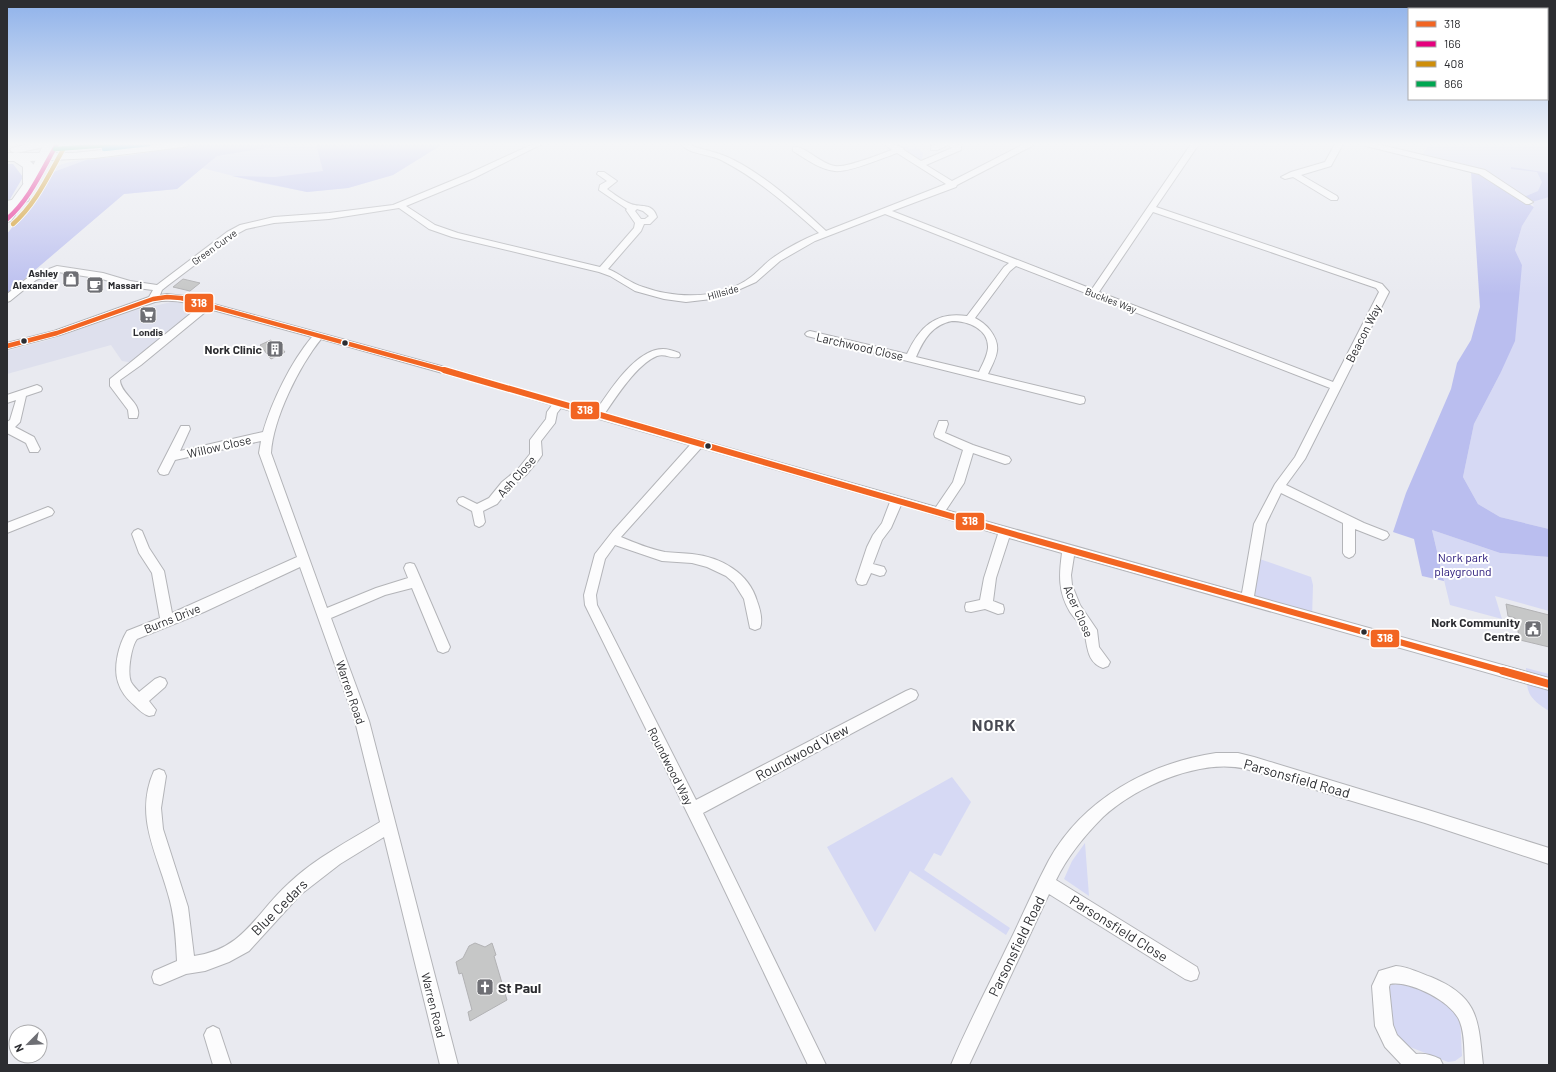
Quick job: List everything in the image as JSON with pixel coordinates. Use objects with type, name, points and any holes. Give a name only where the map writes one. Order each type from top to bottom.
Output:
[{"type":"main road","points":[[13,207],[21,194]]},
{"type":"main road","points":[[13,207],[21,194]]},
{"type":"street","name":"Green Curve","points":[[155,294],[230,234],[242,227],[266,221],[386,209],[399,206],[428,194]]},
{"type":"street","points":[[609,194],[631,208],[641,207],[653,214],[652,219],[647,222],[640,222],[631,213],[631,208]]},
{"type":"street","points":[[775,194],[824,233]]},
{"type":"street","name":"Hillside","points":[[399,206],[432,226],[455,235],[602,270],[613,274],[638,289],[652,294],[680,298],[710,297],[733,290],[744,285],[789,251],[824,233],[930,194]]},
{"type":"street","points":[[1094,293],[1161,194]]},
{"type":"street","points":[[1328,194],[1335,198]]},
{"type":"street","points":[[1517,194],[1529,202]]},
{"type":"street","name":"Beacon Way","points":[[1151,208],[1371,284],[1382,289],[1384,292],[1299,459],[1271,499],[1260,524],[1247,599]]},
{"type":"street","name":"Buckles Way","points":[[886,211],[1015,263],[1336,387]]},
{"type":"street","points":[[602,270],[638,229],[640,222]]},
{"type":"street","points":[[982,375],[993,347],[991,338],[985,330],[970,318],[1008,269],[1015,263]]},
{"type":"street","points":[[7,299],[33,278],[57,269],[103,276],[155,294],[207,305],[474,378],[558,404],[1005,532],[1549,684]]},
{"type":"street","points":[[7,346],[57,333],[155,294]]},
{"type":"street","points":[[133,415],[133,409],[115,386],[114,379],[137,363],[207,305]]},
{"type":"street","name":"Larchwood Close","points":[[910,358],[920,338],[930,327],[946,320],[970,318]]},
{"type":"street","name":"Larchwood Close","points":[[810,334],[1080,400]]},
{"type":"street","name":"Warren Road","points":[[318,336],[312,341],[300,361],[266,436],[264,449],[266,459],[362,721],[449,1065]]},
{"type":"street","points":[[598,415],[621,383],[639,365],[662,352],[675,355]]},
{"type":"street","points":[[7,399],[37,388]]},
{"type":"street","points":[[20,394],[21,401],[15,422],[7,427],[30,440],[34,449]]},
{"type":"street","name":"Ash Close","points":[[477,509],[493,501],[506,486],[522,472],[536,455],[535,440],[551,420],[552,412],[558,404]]},
{"type":"street","points":[[943,424],[939,434],[941,436],[968,448],[1005,460]]},
{"type":"street","name":"Willow Close","points":[[164,471],[185,429]]},
{"type":"street","name":"Willow Close","points":[[172,456],[194,454],[241,440],[266,436]]},
{"type":"street","name":"Roundwood Way","points":[[698,444],[599,557],[596,564],[590,595],[591,605],[817,1065]]},
{"type":"street","points":[[940,513],[944,502],[958,483],[968,448]]},
{"type":"street","points":[[1279,487],[1382,535]]},
{"type":"street","points":[[463,500],[477,509],[479,522]]},
{"type":"street","points":[[862,580],[877,538],[887,525],[897,500]]},
{"type":"street","points":[[7,528],[48,512]]},
{"type":"street","points":[[1349,520],[1349,553]]},
{"type":"street","points":[[986,604],[990,578],[1005,532]]},
{"type":"street","points":[[138,534],[143,550],[158,571],[167,621]]},
{"type":"street","points":[[613,540],[662,556],[710,562],[724,568],[736,576],[746,588],[755,613],[755,625]]},
{"type":"street","name":"Acer Close","points":[[1069,550],[1064,576],[1066,585],[1074,607],[1090,630],[1088,650],[1103,662]]},
{"type":"street","name":"Burns Drive","points":[[160,683],[144,705],[127,688],[124,681],[128,641],[137,633],[199,608],[304,560]]},
{"type":"street","points":[[867,567],[880,571]]},
{"type":"street","points":[[410,568],[443,647]]},
{"type":"street","points":[[324,616],[383,590],[416,582]]},
{"type":"street","points":[[971,607],[986,604],[998,609]]},
{"type":"street","name":"Roundwood View","points":[[693,810],[912,695]]},
{"type":"street","name":"Parsonsfield Road","points":[[960,1065],[1046,883],[1055,865],[1068,845],[1085,825],[1110,803],[1144,782],[1184,766],[1216,760],[1233,760],[1260,766],[1425,816],[1549,856]]},
{"type":"street","points":[[159,776],[155,799],[154,819],[160,843],[178,898],[182,917],[186,966]]},
{"type":"street","name":"Blue Cedars","points":[[160,978],[186,966],[205,963],[229,954],[243,945],[294,889],[334,858],[389,825]]},
{"type":"street","name":"Parsonsfield Close","points":[[1046,883],[1191,973]]},
{"type":"street","points":[[1434,1065],[1423,1062],[1412,1064],[1391,1041],[1384,1026],[1380,986],[1385,977],[1399,975],[1435,987],[1462,1008],[1470,1026],[1474,1065]]},
{"type":"street","points":[[213,1035],[222,1065]]},
{"type":"shaded area","points":[[7,194],[13,194],[9,201],[7,202]]},
{"type":"shaded area","points":[[36,194],[124,194],[7,294],[7,234],[28,207]]},
{"type":"shaded area","points":[[1472,194],[1513,194],[1534,207],[1522,226],[1515,250],[1522,265],[1515,341],[1474,424],[1463,477],[1478,504],[1500,517],[1549,529],[1549,557],[1500,553],[1432,530],[1444,581],[1422,576],[1414,539],[1393,532],[1406,493],[1451,389],[1457,363],[1471,340],[1480,307]]},
{"type":"shaded area","points":[[1531,194],[1549,194],[1549,197],[1532,202],[1524,197]]},
{"type":"shaded area","points":[[176,301],[203,306],[135,363],[122,361],[111,345],[7,374],[7,351],[52,339],[136,310]]},
{"type":"green space","points":[[36,194],[124,194],[7,293],[7,234],[28,207]]},
{"type":"green space","points":[[1520,194],[1549,194],[1549,529],[1500,517],[1478,504],[1463,477],[1474,424],[1500,374],[1522,265],[1515,250],[1522,226],[1534,207],[1532,202]]},
{"type":"green space","name":"Nork park playground","points":[[1432,530],[1500,553],[1549,557],[1549,611],[1495,596],[1502,619],[1450,605]]},
{"type":"green space","points":[[1254,557],[1311,577],[1313,585],[1312,618],[1247,599]]},
{"type":"green space","points":[[1526,668],[1549,674],[1549,711],[1532,698],[1528,689]]},
{"type":"green space","points":[[952,777],[971,802],[941,856],[934,853],[924,870],[1010,928],[1006,935],[910,871],[875,932],[827,847]]},
{"type":"green space","points":[[1085,843],[1089,896],[1064,879],[1072,861]]},
{"type":"green space","points":[[1401,983],[1436,994],[1460,1017],[1462,1056],[1455,1061],[1448,1062],[1405,1045],[1392,1030],[1388,991],[1391,985]]},
{"type":"building","points":[[183,279],[200,283],[190,291],[173,287]]},
{"type":"building","name":"Nork Clinic","points":[[271,340],[274,344],[276,343],[280,346],[285,352],[271,359],[260,345]]},
{"type":"building","name":"Nork Community Centre","points":[[1506,604],[1549,615],[1549,647],[1520,640],[1515,618],[1508,616]]},
{"type":"building","name":"St Paul","points":[[475,943],[485,947],[492,943],[496,955],[494,956],[507,1000],[470,1021],[468,1012],[472,1010],[462,973],[459,974],[456,962],[463,958],[469,946]]},
{"type":"transit line","name":"166","points":[[7,219],[16,211],[29,194]]},
{"type":"transit line","name":"408","points":[[13,224],[22,216],[37,194]]},
{"type":"transit line","name":"318","points":[[7,346],[57,333],[153,299],[167,297],[181,298],[474,378],[1027,538],[1549,684]]},
{"type":"place","name":"Ashley Alexander","points":[[71,279]]},
{"type":"place","name":"Massari","points":[[95,285]]},
{"type":"place","name":"Londis","points":[[148,315]]},
{"type":"place","name":"Nork Clinic","points":[[275,349]]},
{"type":"place","name":"Nork Community Centre","points":[[1533,629]]},
{"type":"place","name":"St Paul","points":[[485,987]]},
{"type":"district","name":"NORK","points":[[994,724]]}]
